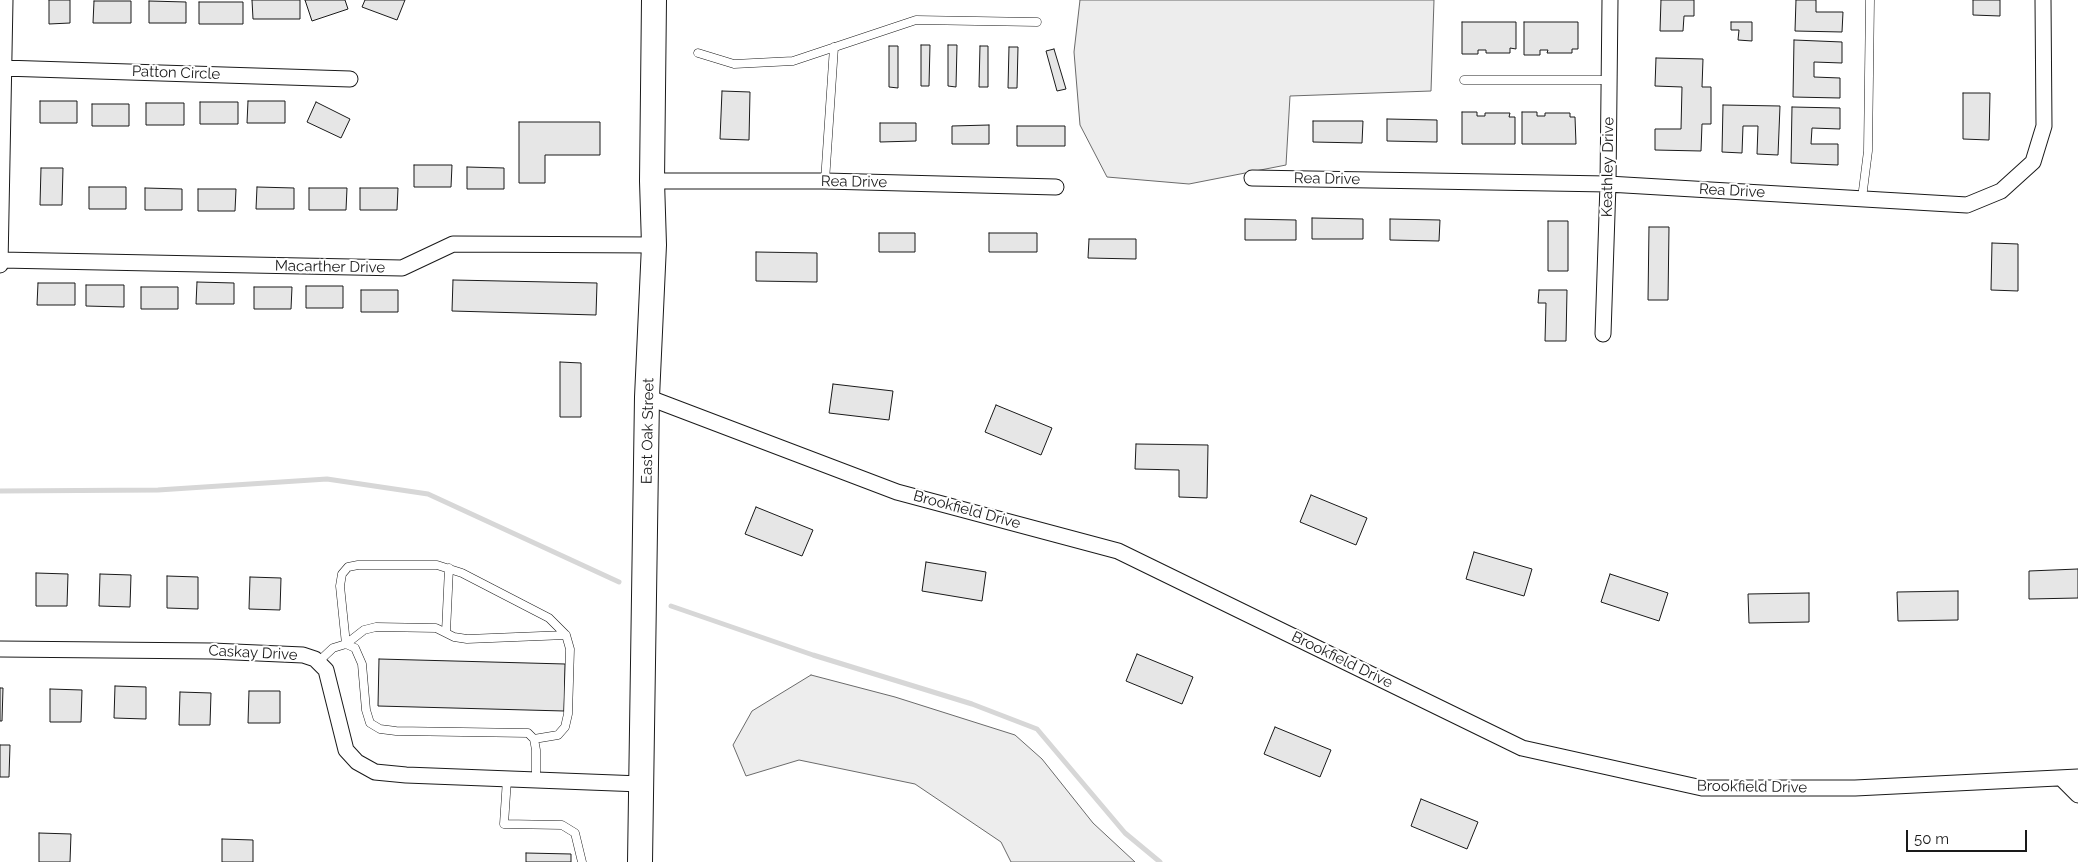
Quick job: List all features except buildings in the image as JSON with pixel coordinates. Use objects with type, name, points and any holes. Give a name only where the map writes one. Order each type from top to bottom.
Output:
[{"type":"highway","name":"East Oak Street","points":[[640,862],[647,397],[654,245],[652,181],[654,0]]},
{"type":"street","points":[[0,265],[2,27],[5,0]]},
{"type":"street","name":"Keathley Drive","points":[[1603,334],[1608,184],[1610,0]]},
{"type":"street","name":"Rea Drive","points":[[1252,178],[1608,184],[1967,204],[2001,191],[2033,162],[2044,126],[2043,0]]},
{"type":"street","name":"Patton Circle","points":[[2,77],[350,79]]},
{"type":"street","name":"Rea Drive","points":[[652,181],[825,182],[1056,187]]},
{"type":"street","name":"Macarther Drive","points":[[0,260],[402,268],[453,244],[654,245]]},
{"type":"street","name":"Brookfield Drive","points":[[647,397],[897,492],[1118,551],[1522,748],[1702,788],[1855,788],[2078,777]]},
{"type":"street","name":"Caskay Drive","points":[[0,649],[212,651],[303,655],[318,662],[326,670],[346,750],[357,762],[374,772],[641,784]]},
{"type":"street","points":[[2061,778],[2078,795]]},
{"type":"lane","points":[[1862,198],[1868,151],[1870,0]]},
{"type":"lane","points":[[698,54],[734,64],[792,61],[916,20],[1037,22]]},
{"type":"lane","points":[[825,182],[834,47]]},
{"type":"lane","points":[[1464,80],[1609,80]]},
{"type":"lane","points":[[346,644],[340,586],[342,574],[348,567],[358,565],[437,566],[449,568],[549,618],[566,635],[570,649],[568,714],[564,727],[558,735],[534,740]]},
{"type":"lane","points":[[446,632],[449,568]]},
{"type":"lane","points":[[318,662],[333,648],[346,644],[364,630],[376,627],[436,628],[454,637],[467,639],[566,635]]},
{"type":"lane","points":[[346,644],[355,648],[362,664],[366,710],[370,723],[380,729],[396,731],[528,733],[534,740],[536,750],[536,780]]},
{"type":"lane","points":[[507,779],[504,824],[562,825],[575,833],[582,862]]},
{"type":"shaded area","points":[[1080,0],[1434,0],[1431,91],[1290,96],[1286,165],[1189,184],[1107,177],[1080,125],[1074,52]]},
{"type":"shaded area","points":[[811,675],[895,697],[1015,735],[1042,759],[1093,823],[1135,862],[1011,862],[1001,842],[915,784],[799,760],[746,776],[733,745],[752,711]]},
{"type":"waterway","points":[[0,491],[158,490],[327,479],[428,494],[619,582]]},
{"type":"waterway","points":[[671,606],[813,655],[972,704],[1037,729],[1125,833],[1160,862]]}]
